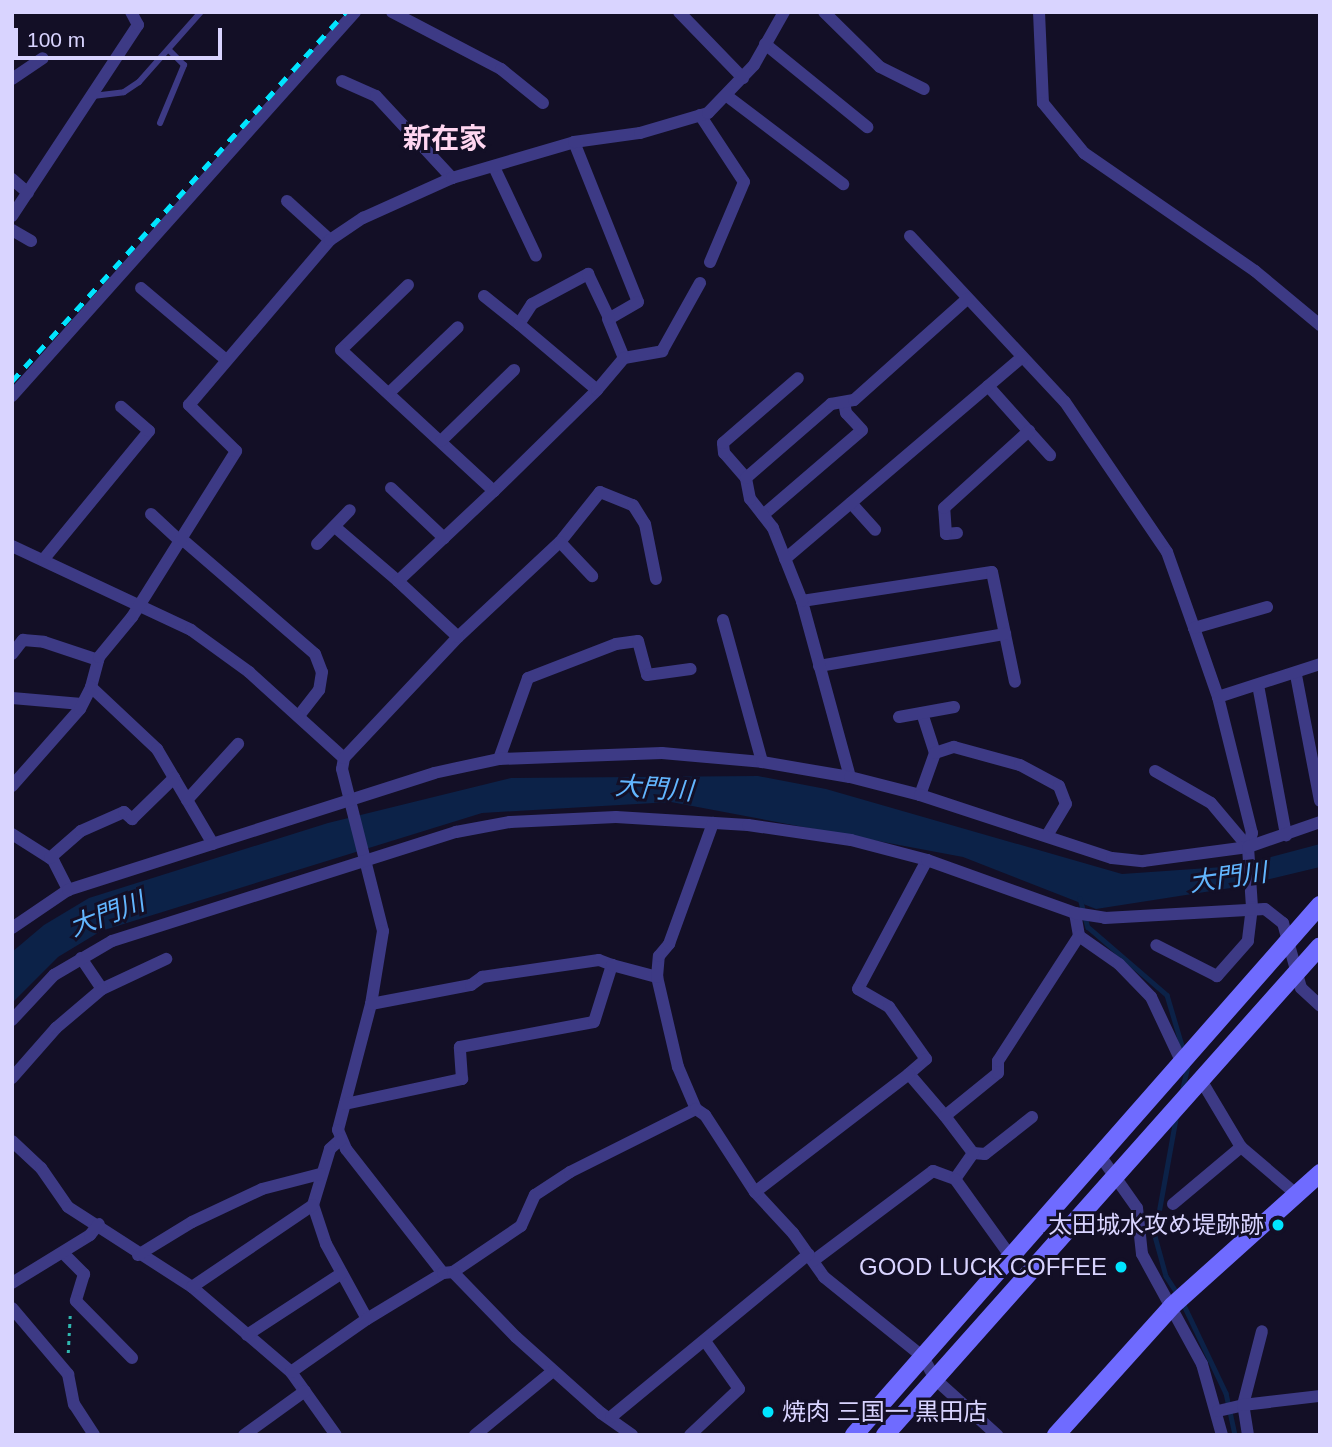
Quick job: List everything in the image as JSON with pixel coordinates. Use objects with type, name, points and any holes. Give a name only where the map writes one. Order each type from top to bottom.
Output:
[{"type":"street","points":[[12,216],[138,25],[131,12]]},
{"type":"street","points":[[12,396],[355,12]]},
{"type":"street","points":[[392,12],[501,69],[543,103]]},
{"type":"street","points":[[679,12],[743,78]]},
{"type":"street","points":[[12,786],[17,771],[82,704],[91,687],[98,660],[141,603],[182,541],[236,451],[189,405],[225,359],[330,240],[363,218],[452,178],[574,142],[639,133],[700,115],[727,96],[743,78],[784,12]]},
{"type":"street","points":[[824,12],[880,67],[924,89]]},
{"type":"street","points":[[1039,12],[1043,103],[1084,153],[1255,271],[1320,325]]},
{"type":"street","points":[[765,44],[867,127]]},
{"type":"street","points":[[12,79],[43,58]]},
{"type":"street","points":[[342,80],[376,96],[452,178]]},
{"type":"street","points":[[727,96],[844,184]]},
{"type":"street","points":[[700,115],[744,182],[710,262]]},
{"type":"street","points":[[574,142],[638,302],[609,318]]},
{"type":"street","points":[[494,167],[536,256]]},
{"type":"street","points":[[12,179],[28,193]]},
{"type":"street","points":[[287,201],[330,240]]},
{"type":"street","points":[[12,230],[31,241]]},
{"type":"street","points":[[910,236],[1065,402],[1167,552],[1218,697],[1252,833],[1249,849],[1251,902],[1248,941],[1217,976],[1156,944]]},
{"type":"street","points":[[519,324],[533,304],[588,274],[624,358]]},
{"type":"street","points":[[398,581],[597,390],[624,358],[662,351],[700,283]]},
{"type":"street","points":[[408,285],[341,350],[494,491]]},
{"type":"street","points":[[141,288],[225,359]]},
{"type":"street","points":[[484,296],[597,390]]},
{"type":"street","points":[[746,478],[831,404],[853,400],[967,299]]},
{"type":"street","points":[[390,393],[458,327]]},
{"type":"street","points":[[785,559],[1022,356]]},
{"type":"street","points":[[441,441],[514,370]]},
{"type":"street","points":[[798,378],[723,443],[724,453],[746,478],[750,499],[763,515],[802,601],[850,777]]},
{"type":"street","points":[[988,386],[1049,454]]},
{"type":"street","points":[[763,515],[862,430],[846,413],[844,402]]},
{"type":"street","points":[[43,560],[149,431],[121,407]]},
{"type":"street","points":[[957,533],[946,534],[944,508],[1029,431]]},
{"type":"street","points":[[391,488],[444,538]]},
{"type":"street","points":[[632,1435],[553,1371],[448,1272],[341,1139],[338,1130],[372,1004],[383,931],[342,769],[344,758],[458,637],[560,542],[600,492],[634,505],[645,524],[656,579]]},
{"type":"street","points":[[851,503],[875,530]]},
{"type":"street","points":[[317,544],[350,510]]},
{"type":"street","points":[[151,514],[315,654],[322,672],[319,691],[299,716]]},
{"type":"street","points":[[335,527],[458,637]]},
{"type":"street","points":[[560,542],[592,576]]},
{"type":"street","points":[[12,546],[141,603],[191,631],[299,716],[344,758]]},
{"type":"street","points":[[802,601],[992,572],[1015,682]]},
{"type":"street","points":[[1194,628],[1267,607]]},
{"type":"street","points":[[723,620],[762,762]]},
{"type":"street","points":[[12,631],[23,640],[98,660]]},
{"type":"street","points":[[819,666],[1005,634]]},
{"type":"street","points":[[12,654],[23,640]]},
{"type":"street","points":[[499,759],[528,678],[616,644],[638,641],[647,675],[691,669]]},
{"type":"street","points":[[1218,697],[1296,675],[1320,664]]},
{"type":"street","points":[[1296,675],[1320,801]]},
{"type":"street","points":[[1258,685],[1286,835]]},
{"type":"street","points":[[91,687],[157,749],[213,844]]},
{"type":"street","points":[[12,698],[82,704]]},
{"type":"street","points":[[900,717],[954,707]]},
{"type":"street","points":[[920,795],[935,753],[922,713]]},
{"type":"street","points":[[187,800],[238,744]]},
{"type":"street","points":[[935,753],[954,747],[1020,765],[1059,786],[1066,804],[1047,836]]},
{"type":"street","points":[[12,928],[68,890],[351,804],[434,773],[499,759],[662,753],[762,762],[850,777],[920,795],[1112,858],[1143,861],[1249,849],[1320,822]]},
{"type":"street","points":[[1155,771],[1211,803],[1249,849]]},
{"type":"street","points":[[50,858],[81,831],[124,811],[132,819],[174,778]]},
{"type":"street","points":[[12,1020],[54,975],[112,941],[456,832],[510,822],[616,817],[713,823],[851,841],[927,860],[1075,914],[1105,918],[1175,917],[1251,902],[1275,914],[1291,940],[1297,974],[1306,995],[1320,1006]]},
{"type":"street","points":[[713,823],[669,944],[659,957],[657,977],[678,1067],[696,1109],[705,1115],[755,1192],[824,1277],[923,1357],[935,1380],[997,1435]]},
{"type":"street","points":[[15,841],[50,858],[68,890]]},
{"type":"street","points":[[755,1192],[926,1059],[889,1007],[858,989],[927,860]]},
{"type":"street","points":[[854,1435],[1183,1065],[1320,905]]},
{"type":"street","points":[[945,1116],[998,1073],[998,1060],[1079,936],[1075,914]]},
{"type":"street","points":[[1079,936],[1119,964],[1152,997],[1183,1065]]},
{"type":"street","points":[[886,1435],[1320,946]]},
{"type":"street","points":[[81,958],[102,989]]},
{"type":"street","points":[[12,1077],[56,1028],[102,989],[166,959]]},
{"type":"street","points":[[372,1004],[471,985],[482,977],[599,960],[657,977]]},
{"type":"street","points":[[345,1104],[463,1079],[460,1047],[594,1022],[612,965]]},
{"type":"street","points":[[909,1074],[973,1153],[985,1154],[1032,1117]]},
{"type":"street","points":[[1201,1080],[1241,1147],[1296,1194]]},
{"type":"street","points":[[291,1372],[367,1319],[521,1226],[535,1195],[570,1172],[696,1109]]},
{"type":"street","points":[[341,1139],[330,1149],[320,1174],[313,1205],[326,1244],[367,1319]]},
{"type":"street","points":[[12,1141],[41,1168],[68,1207],[99,1224],[138,1255],[192,1287],[291,1372],[336,1435]]},
{"type":"street","points":[[1173,1204],[1241,1147]]},
{"type":"street","points":[[955,1179],[973,1153]]},
{"type":"street","points":[[1101,1157],[1113,1179],[1137,1208],[1142,1254],[1202,1364],[1218,1411],[1222,1435]]},
{"type":"street","points":[[611,1417],[811,1258],[933,1171],[955,1179],[1011,1257]]},
{"type":"street","points":[[1056,1435],[1172,1306],[1320,1173]]},
{"type":"street","points":[[138,1255],[192,1222],[262,1189],[320,1174]]},
{"type":"street","points":[[192,1287],[313,1205]]},
{"type":"street","points":[[12,1283],[63,1253],[99,1224]]},
{"type":"street","points":[[63,1253],[84,1274],[76,1300],[132,1357]]},
{"type":"street","points":[[247,1335],[342,1273]]},
{"type":"street","points":[[12,1308],[68,1374],[74,1404],[94,1435]]},
{"type":"street","points":[[1248,1435],[1243,1405],[1262,1331]]},
{"type":"street","points":[[691,1435],[739,1389],[705,1341]]},
{"type":"street","points":[[475,1435],[553,1371]]},
{"type":"street","points":[[244,1435],[304,1391]]},
{"type":"street","points":[[1218,1411],[1243,1405],[1320,1396]]},
{"type":"lane","points":[[93,96],[124,92],[170,51],[201,12]]},
{"type":"lane","points":[[160,123],[184,65],[170,51]]},
{"type":"path","points":[[68,1374],[70,1314],[76,1300]]},
{"type":"water","name":"大門川","points":[[758,776],[826,789],[1122,874],[1237,866],[1320,844],[1320,867],[1237,887],[1096,909],[963,857],[671,802],[482,813],[101,931],[58,957],[12,1003],[12,952],[44,925],[89,898],[328,823],[511,778]]},
{"type":"waterway","points":[[1080,898],[1088,927],[1167,995],[1184,1052]]},
{"type":"waterway","points":[[1182,1090],[1187,1068]]},
{"type":"waterway","points":[[1176,1119],[1155,1236],[1166,1276],[1179,1296]]},
{"type":"waterway","points":[[1183,1303],[1226,1393],[1235,1435]]},
{"type":"railway","points":[[12,381],[346,12]]},
{"type":"place","name":"太田城水攻め堤跡跡","points":[[1278,1225]]},
{"type":"place","name":"GOOD LUCK COFFEE","points":[[1121,1267]]},
{"type":"place","name":"焼肉 三国一 黒田店","points":[[768,1412]]},
{"type":"district","name":"新在家","points":[[445,139]]}]
